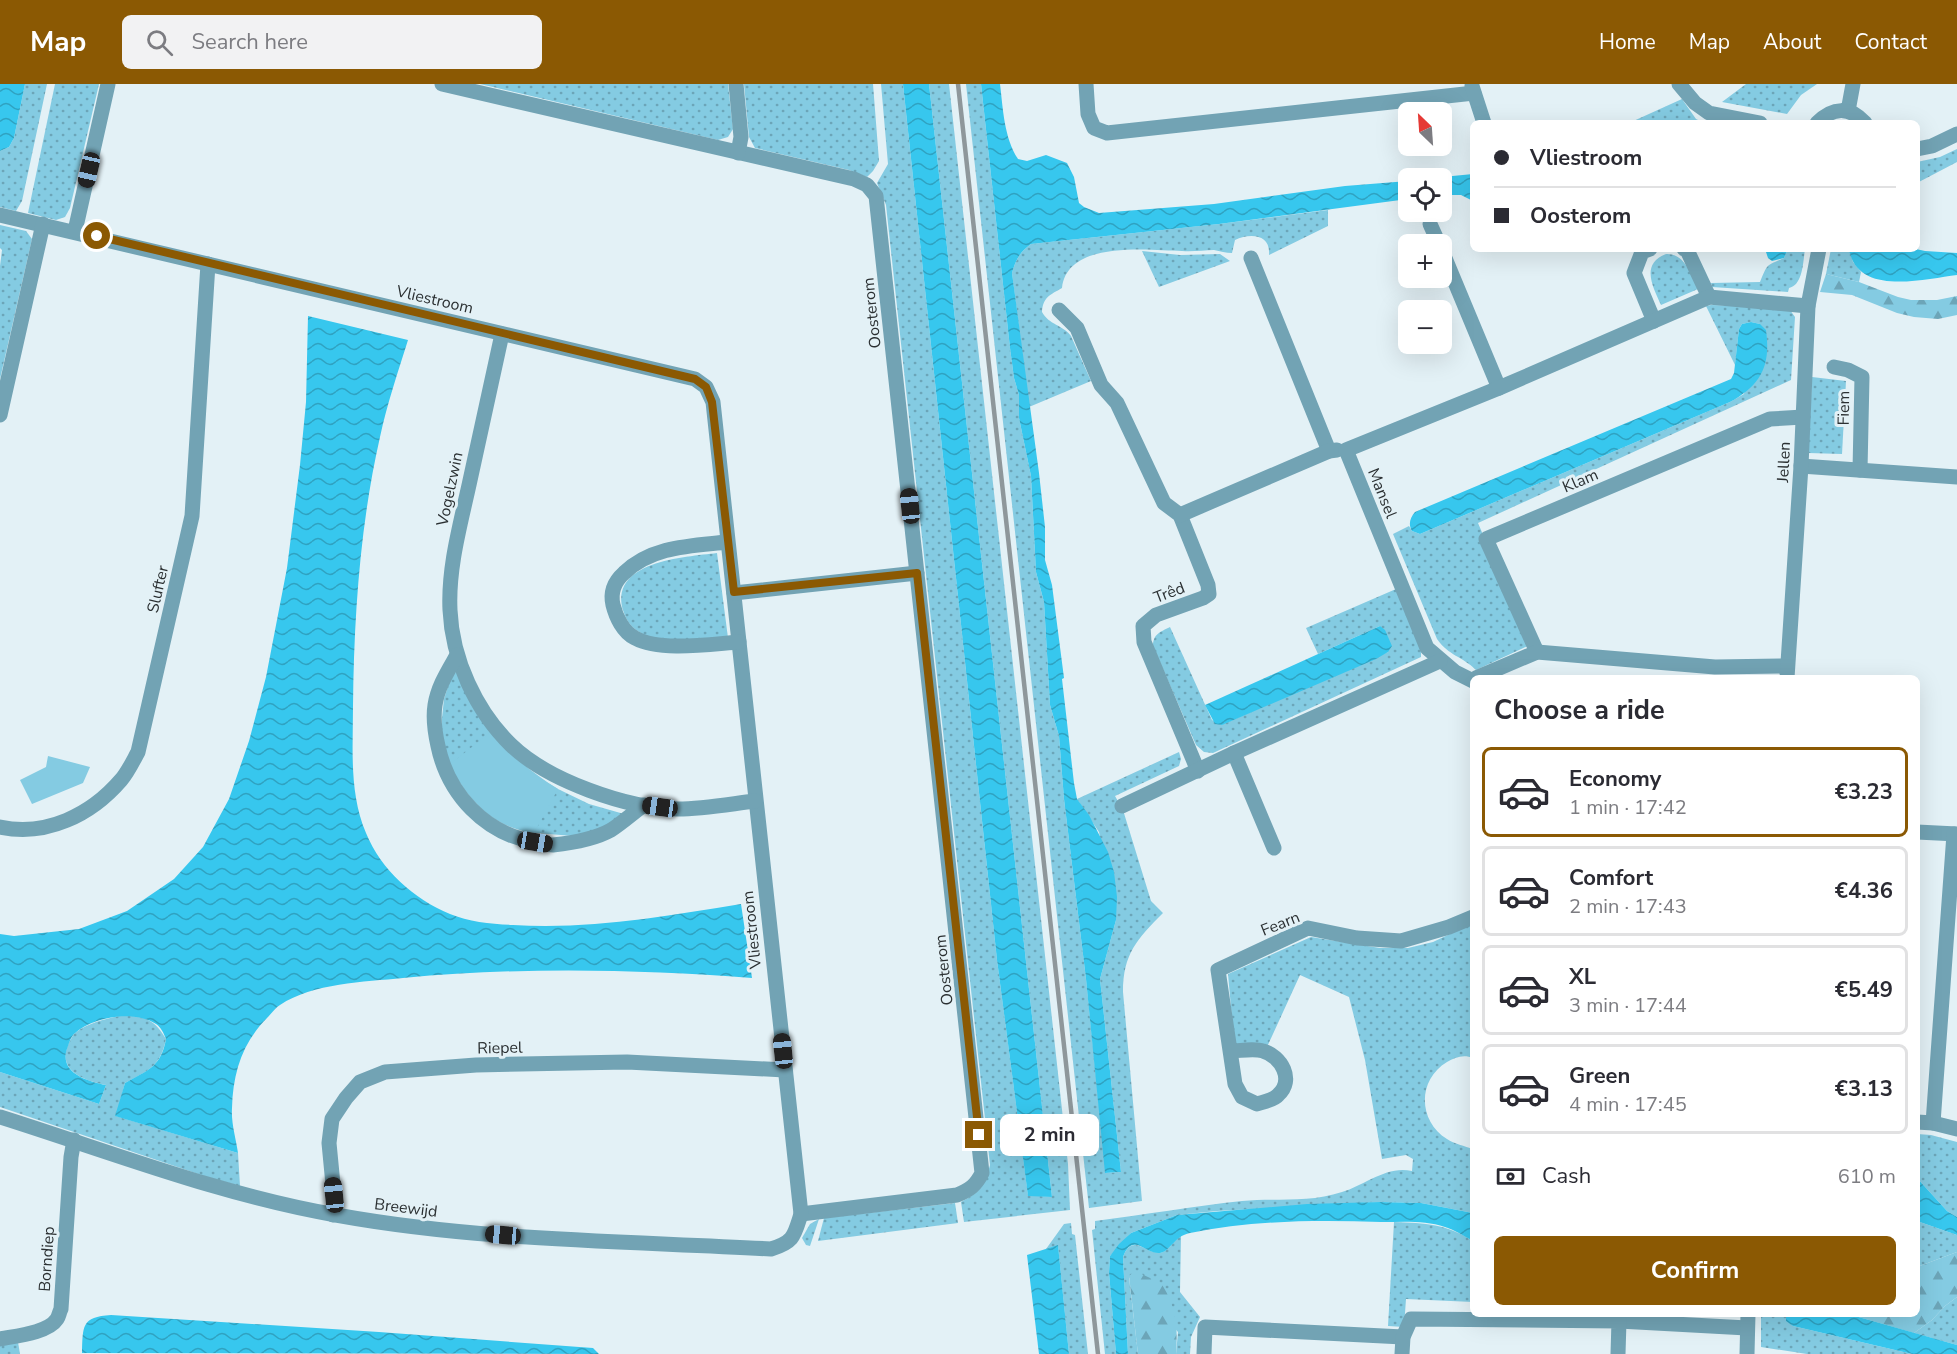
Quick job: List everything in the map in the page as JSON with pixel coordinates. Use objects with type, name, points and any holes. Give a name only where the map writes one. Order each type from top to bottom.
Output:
[{"type":"street","points":[[75,231],[108,84]]},
{"type":"street","name":"Oosterom","points":[[442,84],[854,179],[867,185],[876,196],[982,1173],[977,1183],[968,1191],[957,1195],[801,1214]]},
{"type":"street","points":[[736,84],[741,137],[738,153]]},
{"type":"street","points":[[1086,84],[1088,114],[1094,128],[1107,133],[1473,89],[1483,120]]},
{"type":"street","points":[[1679,84],[1695,103],[1709,113],[1745,120]]},
{"type":"street","points":[[1848,111],[1853,84]]},
{"type":"street","points":[[1820,120],[1836,110],[1848,111],[1858,115],[1862,120]]},
{"type":"street","points":[[1920,148],[1932,146],[1957,134]]},
{"type":"street","name":"Vliestroom","points":[[0,214],[695,379],[706,387],[712,402],[734,592],[801,1214]]},
{"type":"street","points":[[0,415],[43,224]]},
{"type":"street","points":[[1430,224],[1434,234]]},
{"type":"street","points":[[1642,252],[1634,273],[1654,321]]},
{"type":"street","points":[[1688,252],[1708,297]]},
{"type":"street","name":"Jellen","points":[[1787,672],[1801,466],[1808,306],[1818,252]]},
{"type":"street","points":[[1251,258],[1329,451]]},
{"type":"street","name":"Slufter","points":[[0,828],[42,829],[72,818],[101,800],[123,778],[138,752],[192,516],[208,264]]},
{"type":"street","points":[[1452,276],[1499,388]]},
{"type":"street","points":[[1180,515],[1329,451],[1346,450],[1499,388],[1708,297],[1808,306]]},
{"type":"street","name":"Trêd","points":[[1059,310],[1077,328],[1101,385],[1117,403],[1164,503],[1180,515],[1208,585],[1209,594],[1203,598],[1156,615],[1143,626],[1144,642],[1198,771]]},
{"type":"street","name":"Vogelzwin","points":[[502,333],[457,538],[450,584],[450,612],[458,655],[475,695],[490,720],[512,746],[567,781],[600,794],[644,805],[677,809],[755,801]]},
{"type":"street","name":"Fiem","points":[[1834,367],[1848,370],[1862,377],[1860,470]]},
{"type":"street","name":"Klam","points":[[1537,652],[1486,539],[1770,419],[1803,417]]},
{"type":"street","name":"Mansel","points":[[1346,450],[1427,648],[1455,672],[1470,678]]},
{"type":"street","points":[[1801,466],[1957,477]]},
{"type":"street","points":[[727,542],[675,548],[654,554],[634,564],[617,579],[610,595],[615,613],[623,628],[635,638],[657,645],[681,646],[739,642]]},
{"type":"street","points":[[734,592],[917,573]]},
{"type":"street","points":[[1485,675],[1537,652],[1787,672]]},
{"type":"street","points":[[458,655],[441,683],[434,706],[435,733],[442,766],[455,790],[475,813],[495,828],[519,840],[551,845],[583,840],[610,830],[644,805]]},
{"type":"street","points":[[1122,806],[1440,661]]},
{"type":"street","points":[[1234,753],[1274,848]]},
{"type":"street","points":[[1920,832],[1955,834],[1934,1123]]},
{"type":"street","name":"Fearn","points":[[1230,1051],[1218,970],[1308,928],[1357,938],[1401,941],[1470,918]]},
{"type":"street","name":"Riepel","points":[[333,1215],[334,1195],[328,1143],[332,1119],[360,1082],[385,1072],[476,1065],[627,1062],[785,1070]]},
{"type":"street","name":"Breewijd","points":[[0,1117],[228,1191],[333,1215],[403,1227],[503,1235],[771,1249],[793,1239],[801,1214]]},
{"type":"street","points":[[1920,1122],[1957,1129]]},
{"type":"street","name":"Borndiep","points":[[0,1339],[25,1335],[45,1328],[57,1320],[61,1310],[74,1140]]},
{"type":"street","points":[[1402,1354],[1403,1337],[1411,1319],[1748,1321],[1747,1354]]},
{"type":"street","points":[[1618,1354],[1619,1321]]},
{"type":"street","points":[[1204,1354],[1206,1327],[1403,1337]]},
{"type":"green space","points":[[25,84],[47,84],[22,201],[16,211],[0,207],[0,151],[9,147],[14,138]]},
{"type":"green space","points":[[55,84],[99,84],[70,208],[65,217],[56,220],[28,213]]},
{"type":"green space","points":[[480,84],[728,84],[733,129],[728,137],[718,140]]},
{"type":"green space","points":[[744,84],[873,84],[879,161],[873,171],[867,177],[849,170],[755,148],[749,137]]},
{"type":"green space","points":[[881,84],[903,84],[997,960],[1028,1195],[1052,1197],[929,84],[949,84],[1068,1164],[1070,1210],[964,1222],[961,1202],[981,1188],[990,1165],[886,205],[877,183],[888,164]]},
{"type":"green space","points":[[966,84],[981,84],[1010,348],[1019,395],[1019,418],[1031,476],[1036,572],[1044,602],[1050,705],[1059,736],[1106,1173],[1121,1172],[1100,979],[1116,920],[1099,832],[1077,799],[1179,752],[1181,759],[1179,766],[1115,796],[1123,810],[1151,901],[1163,913],[1133,948],[1126,967],[1123,992],[1142,1201],[1089,1208]]},
{"type":"green space","points":[[1746,84],[1817,84],[1801,95],[1787,114],[1722,102]]},
{"type":"green space","points":[[1682,99],[1698,120],[1636,120]]},
{"type":"green space","points":[[1957,149],[1957,162],[1920,181],[1920,161],[1940,157]]},
{"type":"green space","points":[[1328,210],[1328,226],[1269,255],[1269,248],[1263,239],[1247,236],[1235,240],[1232,253],[1214,250],[1111,251],[1093,255],[1078,262],[1067,273],[1062,288],[1046,300],[1042,312],[1048,320],[1071,336],[1091,381],[1029,407],[1012,273],[1019,256],[1031,244]]},
{"type":"green space","points":[[0,225],[26,231],[32,239],[0,379],[2,250],[0,248]]},
{"type":"green space","points":[[1142,251],[1180,255],[1220,254],[1230,261],[1159,287]]},
{"type":"green space","points":[[1787,252],[1805,252],[1800,278],[1794,286],[1789,288],[1788,292],[1712,287],[1711,283],[1760,282],[1768,266],[1784,258]]},
{"type":"green space","points":[[1830,252],[1850,252],[1853,262],[1861,272],[1859,282],[1826,274]]},
{"type":"green space","points":[[1666,254],[1683,261],[1698,289],[1661,305],[1652,284],[1651,270],[1658,258]]},
{"type":"green space","points":[[1826,274],[1859,282],[1911,300],[1937,300],[1957,296],[1957,315],[1938,319],[1914,317],[1897,313],[1852,295],[1820,292]]},
{"type":"green space","points":[[1706,306],[1781,307],[1790,310],[1795,317],[1791,380],[1478,523],[1530,645],[1476,670],[1446,649],[1437,639],[1393,534],[1409,526],[1412,531],[1420,534],[1744,394],[1760,324],[1751,322],[1742,324],[1739,329],[1735,365]]},
{"type":"green space","points":[[1812,377],[1846,381],[1842,454],[1808,453]]},
{"type":"green space","points":[[717,553],[728,638],[661,639],[640,632],[629,623],[624,613],[622,596],[626,582],[637,572],[669,560]]},
{"type":"green space","points":[[1396,589],[1421,650],[1421,657],[1213,753],[1204,752],[1196,745],[1153,646],[1158,634],[1170,627],[1212,720],[1221,725],[1388,652],[1380,626],[1318,654],[1306,628]]},
{"type":"green space","points":[[458,668],[508,751],[533,774],[589,804],[624,814],[602,828],[573,836],[524,832],[449,765],[442,735],[442,718],[449,683]]},
{"type":"green space","points":[[491,732],[522,763],[558,789],[534,833],[505,825],[483,810],[465,790],[449,765]]},
{"type":"green space","points":[[48,756],[90,767],[83,783],[32,804],[20,780],[46,767]]},
{"type":"green space","points":[[1470,924],[1470,1057],[1456,1057],[1437,1070],[1430,1079],[1425,1100],[1426,1111],[1437,1131],[1450,1141],[1470,1148],[1470,1212],[1421,1203],[1380,1202],[1177,1215],[1131,1233],[1110,1256],[1109,1273],[1116,1354],[1105,1354],[1092,1230],[1095,1229],[1095,1221],[1242,1201],[1317,1198],[1351,1189],[1385,1173],[1412,1171],[1413,1159],[1406,1155],[1382,1159],[1365,1060],[1349,997],[1300,975],[1267,1047],[1238,1046],[1234,1041],[1228,974],[1311,937],[1380,948],[1408,948],[1433,942]]},
{"type":"green space","points":[[123,1015],[149,1020],[166,1039],[157,1062],[141,1075],[125,1083],[116,1116],[238,1153],[240,1186],[0,1107],[0,1072],[99,1104],[106,1085],[90,1081],[70,1068],[66,1062],[68,1045],[80,1029],[98,1021]]},
{"type":"green space","points":[[1920,1134],[1957,1142],[1957,1217],[1947,1211],[1920,1181]]},
{"type":"green space","points":[[955,1203],[958,1223],[818,1241],[824,1218]]},
{"type":"green space","points":[[819,1219],[810,1246],[806,1245],[802,1238],[810,1224]]},
{"type":"green space","points":[[1394,1222],[1435,1225],[1470,1239],[1470,1302],[1406,1299],[1404,1327],[1388,1326]]},
{"type":"green space","points":[[1920,1222],[1957,1235],[1957,1252],[1920,1266]]},
{"type":"green space","points":[[1071,1223],[1072,1234],[1075,1235],[1088,1354],[1069,1354],[1058,1246],[1046,1249],[1064,1224]]},
{"type":"green space","points":[[1181,1235],[1180,1292],[1200,1317],[1191,1337],[1190,1354],[1176,1354],[1178,1332],[1129,1277],[1138,1354],[1128,1354],[1123,1257],[1127,1249],[1136,1245],[1152,1252],[1163,1252]]},
{"type":"green space","points":[[1957,1252],[1957,1297],[1932,1320],[1914,1333],[1858,1317],[1920,1317],[1920,1266]]},
{"type":"green space","points":[[1135,1271],[1163,1284],[1175,1318],[1176,1354],[1138,1354],[1129,1276]]},
{"type":"green space","points":[[1957,1297],[1957,1345],[1914,1333],[1932,1320]]},
{"type":"green space","points":[[1761,1317],[1788,1317],[1793,1326],[1912,1354],[1807,1354],[1761,1347]]},
{"type":"green space","points":[[18,1342],[20,1354],[0,1354],[0,1345]]},
{"type":"water","points":[[0,84],[25,84],[14,138],[9,147],[0,151]]},
{"type":"water","points":[[903,84],[929,84],[1052,1197],[1028,1196],[997,960]]},
{"type":"water","points":[[981,84],[1000,84],[1007,132],[1018,159],[1027,161],[1046,155],[1067,163],[1074,177],[1079,203],[1099,213],[1214,204],[1345,186],[1398,182],[1398,200],[1219,224],[1031,244],[1019,256],[1012,273],[1039,473],[1045,527],[1045,560],[1052,585],[1064,678],[1062,679],[1074,783],[1077,799],[1089,815],[1108,852],[1114,872],[1117,897],[1116,920],[1100,979],[1121,1172],[1105,1173],[1059,736],[1050,705],[1044,602],[1036,572],[1031,476],[1019,418],[1019,395],[1010,348]]},
{"type":"water","points":[[1470,174],[1470,200],[1461,195],[1452,195],[1452,176]]},
{"type":"water","points":[[1920,250],[1957,253],[1957,275],[1894,282],[1865,274],[1855,264],[1850,252],[1920,252]]},
{"type":"water","points":[[1766,252],[1787,252],[1784,258],[1772,261]]},
{"type":"water","points":[[308,316],[408,340],[386,412],[373,470],[359,571],[355,638],[354,787],[366,833],[380,859],[400,882],[437,908],[457,917],[489,923],[542,926],[599,924],[741,904],[752,978],[621,971],[490,972],[356,982],[308,992],[276,1008],[258,1028],[240,1059],[234,1083],[232,1108],[238,1153],[115,1116],[125,1083],[152,1067],[164,1048],[166,1039],[162,1031],[158,1025],[147,1020],[126,1016],[103,1019],[82,1028],[72,1037],[68,1045],[66,1062],[75,1074],[106,1085],[99,1104],[0,1072],[0,934],[14,936],[79,929],[127,911],[174,879],[203,847],[229,799],[249,741],[266,677],[287,568],[306,402]]},
{"type":"water","points":[[1751,322],[1760,324],[1766,330],[1767,354],[1762,373],[1741,396],[1420,534],[1412,531],[1410,521],[1415,512],[1731,379],[1734,373],[1739,329],[1742,324]]},
{"type":"water","points":[[1380,626],[1385,630],[1392,646],[1388,652],[1376,659],[1222,725],[1215,724],[1205,705]]},
{"type":"water","points":[[1920,1181],[1947,1211],[1957,1217],[1957,1235],[1920,1222]]},
{"type":"water","points":[[1421,1203],[1470,1212],[1470,1239],[1449,1228],[1430,1223],[1309,1221],[1261,1223],[1190,1233],[1180,1237],[1160,1253],[1140,1246],[1131,1246],[1123,1257],[1128,1354],[1116,1354],[1109,1273],[1110,1256],[1131,1233],[1177,1215],[1307,1204]]},
{"type":"water","points":[[1058,1245],[1069,1354],[1039,1354],[1027,1255]]},
{"type":"water","points":[[111,1315],[593,1348],[599,1354],[82,1353],[84,1330],[89,1321]]},
{"type":"water","points":[[1786,1317],[1859,1317],[1957,1345],[1957,1354],[1912,1354],[1793,1326],[1786,1321]]},
{"type":"railway","points":[[958,84],[1098,1354]]},
{"type":"route","points":[[97,236],[695,379],[706,387],[712,402],[734,592],[917,573],[979,1135]]}]
